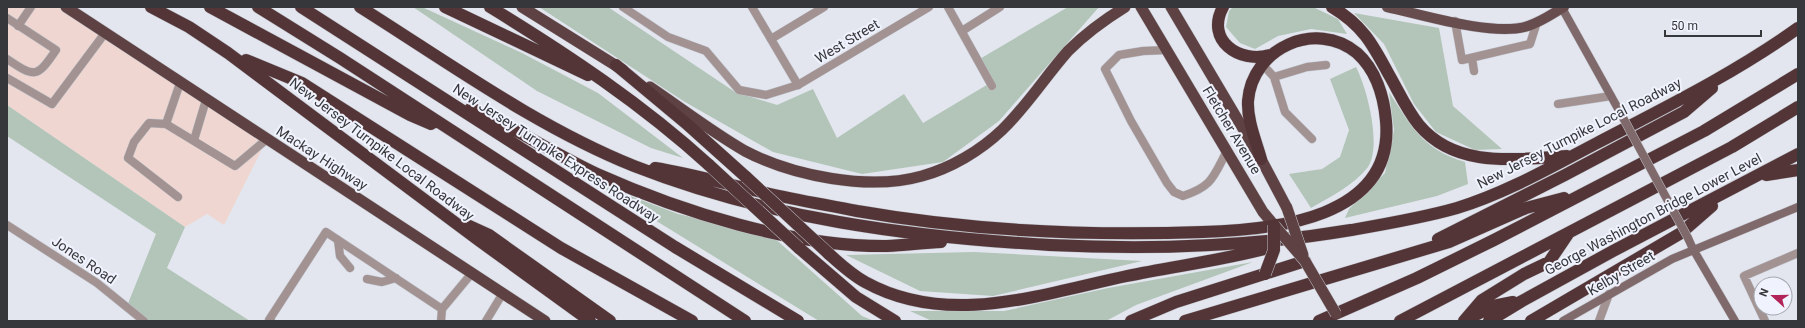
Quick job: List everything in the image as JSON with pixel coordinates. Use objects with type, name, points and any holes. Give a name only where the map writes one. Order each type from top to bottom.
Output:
[{"type":"highway","name":"Mackay Highway","points":[[66,7],[545,321]]},
{"type":"highway","name":"New Jersey Turnpike Local Roadway","points":[[151,7],[189,27],[228,53],[442,213],[590,321]]},
{"type":"highway","points":[[210,7],[410,115],[456,134]]},
{"type":"highway","points":[[258,7],[340,58],[745,321]]},
{"type":"highway","name":"New Jersey Turnpike Express Roadway","points":[[300,7],[675,247],[798,321]]},
{"type":"highway","name":"New Jersey Turnpike Local Roadway","points":[[360,7],[529,113],[584,143],[632,165],[713,194],[779,210],[886,229],[972,240],[1084,246],[1186,247],[1234,245],[1308,237],[1396,222],[1457,208],[1500,192],[1572,156],[1735,69]]},
{"type":"highway","points":[[445,7],[568,67],[606,83]]},
{"type":"highway","points":[[490,7],[571,57],[656,119],[710,165],[799,248],[856,297],[896,321]]},
{"type":"highway","points":[[522,7],[616,65],[735,144],[769,161],[792,170],[827,177],[865,181],[900,180],[921,177],[942,169],[983,146],[1016,116],[1075,44],[1092,29],[1125,7]]},
{"type":"highway","name":"Fletcher Avenue","points":[[1141,7],[1263,211],[1305,261],[1340,321]]},
{"type":"highway","name":"Fletcher Avenue","points":[[1171,7],[1261,159],[1288,208],[1305,261]]},
{"type":"highway","points":[[632,165],[686,173],[766,193],[857,211],[977,226],[1048,231],[1111,233],[1216,232],[1273,226],[1301,221],[1319,215],[1358,193],[1379,169],[1386,152],[1387,134],[1386,115],[1378,85],[1364,61],[1350,49],[1328,39],[1311,38],[1290,43],[1270,55],[1248,57],[1238,55],[1230,50],[1219,30],[1218,19],[1223,7]]},
{"type":"highway","points":[[1332,7],[1351,20],[1363,31],[1376,49],[1411,114],[1430,135],[1446,147],[1468,155],[1497,159],[1572,156]]},
{"type":"highway","points":[[1416,250],[1565,175],[1684,112],[1735,69],[1798,28]]},
{"type":"highway","points":[[228,53],[302,83],[561,248],[692,321]]},
{"type":"highway","points":[[1261,159],[1249,117],[1248,101],[1253,82],[1270,55]]},
{"type":"highway","points":[[616,65],[694,130],[829,254],[864,282],[893,295],[926,303],[971,306],[1023,300],[1117,278],[1244,255],[1308,237]]},
{"type":"highway","points":[[1319,321],[1453,261],[1710,128],[1798,74]]},
{"type":"highway","points":[[434,92],[489,116],[565,158],[616,182],[673,204],[730,221],[794,236],[851,244],[886,246],[972,240]]},
{"type":"highway","points":[[1400,321],[1732,148],[1798,107]]},
{"type":"highway","name":"George Washington Bridge Lower Level","points":[[1522,301],[1798,154]]},
{"type":"highway","points":[[1757,176],[1798,170]]},
{"type":"highway","points":[[1186,321],[1416,250],[1449,242],[1526,208],[1588,191]]},
{"type":"highway","points":[[1531,321],[1681,233],[1726,193]]},
{"type":"highway","points":[[442,213],[489,235],[610,321]]},
{"type":"highway","points":[[1265,274],[1272,258],[1274,246],[1274,225]]},
{"type":"highway","points":[[1464,321],[1482,300],[1524,274],[1549,262],[1569,233]]},
{"type":"highway","points":[[1131,321],[1176,302],[1305,261]]},
{"type":"highway","points":[[1464,321],[1493,306],[1522,301]]},
{"type":"highway","points":[[1489,321],[1522,301]]},
{"type":"main road","points":[[1387,7],[1484,27],[1507,29],[1528,26],[1563,7],[1693,249],[1735,321]]},
{"type":"main road","name":"Kelby Street","points":[[1564,320],[1652,269],[1693,249],[1798,207]]},
{"type":"street","points":[[18,26],[31,7]]},
{"type":"street","name":"West Street","points":[[623,7],[668,37],[706,51],[739,90],[766,95],[798,85],[929,7]]},
{"type":"street","points":[[752,7],[798,85]]},
{"type":"street","points":[[771,39],[824,7]]},
{"type":"street","points":[[948,7],[992,86]]},
{"type":"street","points":[[962,31],[995,8]]},
{"type":"street","points":[[7,18],[56,50],[44,68],[35,73],[23,70],[7,59]]},
{"type":"street","points":[[1455,21],[1462,60],[1530,44],[1537,22]]},
{"type":"street","points":[[7,78],[52,104],[105,33]]},
{"type":"street","points":[[1167,50],[1143,51],[1119,55],[1105,69],[1131,121],[1167,183],[1174,192],[1183,196],[1196,192],[1211,181],[1227,151]]},
{"type":"street","points":[[1472,58],[1474,71]]},
{"type":"street","points":[[1274,77],[1307,67],[1326,65]]},
{"type":"street","points":[[1263,66],[1274,77],[1285,112],[1312,139]]},
{"type":"street","points":[[166,124],[180,83]]},
{"type":"street","points":[[1558,104],[1611,96]]},
{"type":"street","points":[[194,140],[206,100]]},
{"type":"street","points":[[178,198],[128,158],[134,142],[149,123],[166,124],[235,166],[267,139]]},
{"type":"street","name":"Jones Road","points":[[7,225],[97,283],[144,321]]},
{"type":"street","points":[[271,321],[269,320],[326,232],[442,309]]},
{"type":"street","points":[[338,240],[340,256],[350,268]]},
{"type":"street","points":[[1765,321],[1744,276],[1798,253]]},
{"type":"street","points":[[442,321],[442,309],[472,273]]},
{"type":"street","points":[[367,279],[382,282],[396,278]]},
{"type":"street","points":[[486,321],[503,293]]},
{"type":"street","points":[[1599,321],[1609,294]]},
{"type":"street","points":[[1564,320],[1575,321]]},
{"type":"shaded area","points":[[7,7],[66,7],[267,139],[224,225],[207,214],[185,227],[7,105]]},
{"type":"green space","points":[[413,7],[422,7],[522,53],[598,93],[683,158],[651,148],[537,91]]},
{"type":"green space","points":[[539,7],[608,7],[735,92],[777,105],[813,89],[837,138],[904,94],[923,123],[990,83],[978,60],[1068,7],[1099,7],[999,121],[943,162],[862,174],[773,152],[685,102]]},
{"type":"green space","points":[[1233,7],[1313,7],[1338,19],[1347,34],[1311,29],[1278,36],[1255,49],[1240,43],[1226,27],[1229,11]]},
{"type":"green space","points":[[1354,13],[1439,28],[1453,106],[1502,149],[1475,150],[1436,132],[1414,104],[1384,44]]},
{"type":"green space","points":[[1356,67],[1368,102],[1371,117],[1374,145],[1372,158],[1368,167],[1356,179],[1311,208],[1289,174],[1322,169],[1340,157],[1349,130],[1330,79]]},
{"type":"green space","points":[[1389,92],[1412,126],[1428,143],[1450,157],[1465,162],[1468,184],[1437,196],[1345,218],[1349,209],[1385,173],[1394,130]]},
{"type":"green space","points":[[7,105],[185,227],[167,268],[250,321],[147,321],[127,306],[156,234],[7,136]]},
{"type":"green space","points":[[593,182],[678,214],[772,236],[862,316],[874,321],[819,321]]},
{"type":"green space","points":[[974,252],[1142,261],[993,296],[920,291],[846,255]]},
{"type":"green space","points":[[1253,262],[1136,305],[1106,321],[932,321],[910,311],[1004,311],[1108,288]]}]
